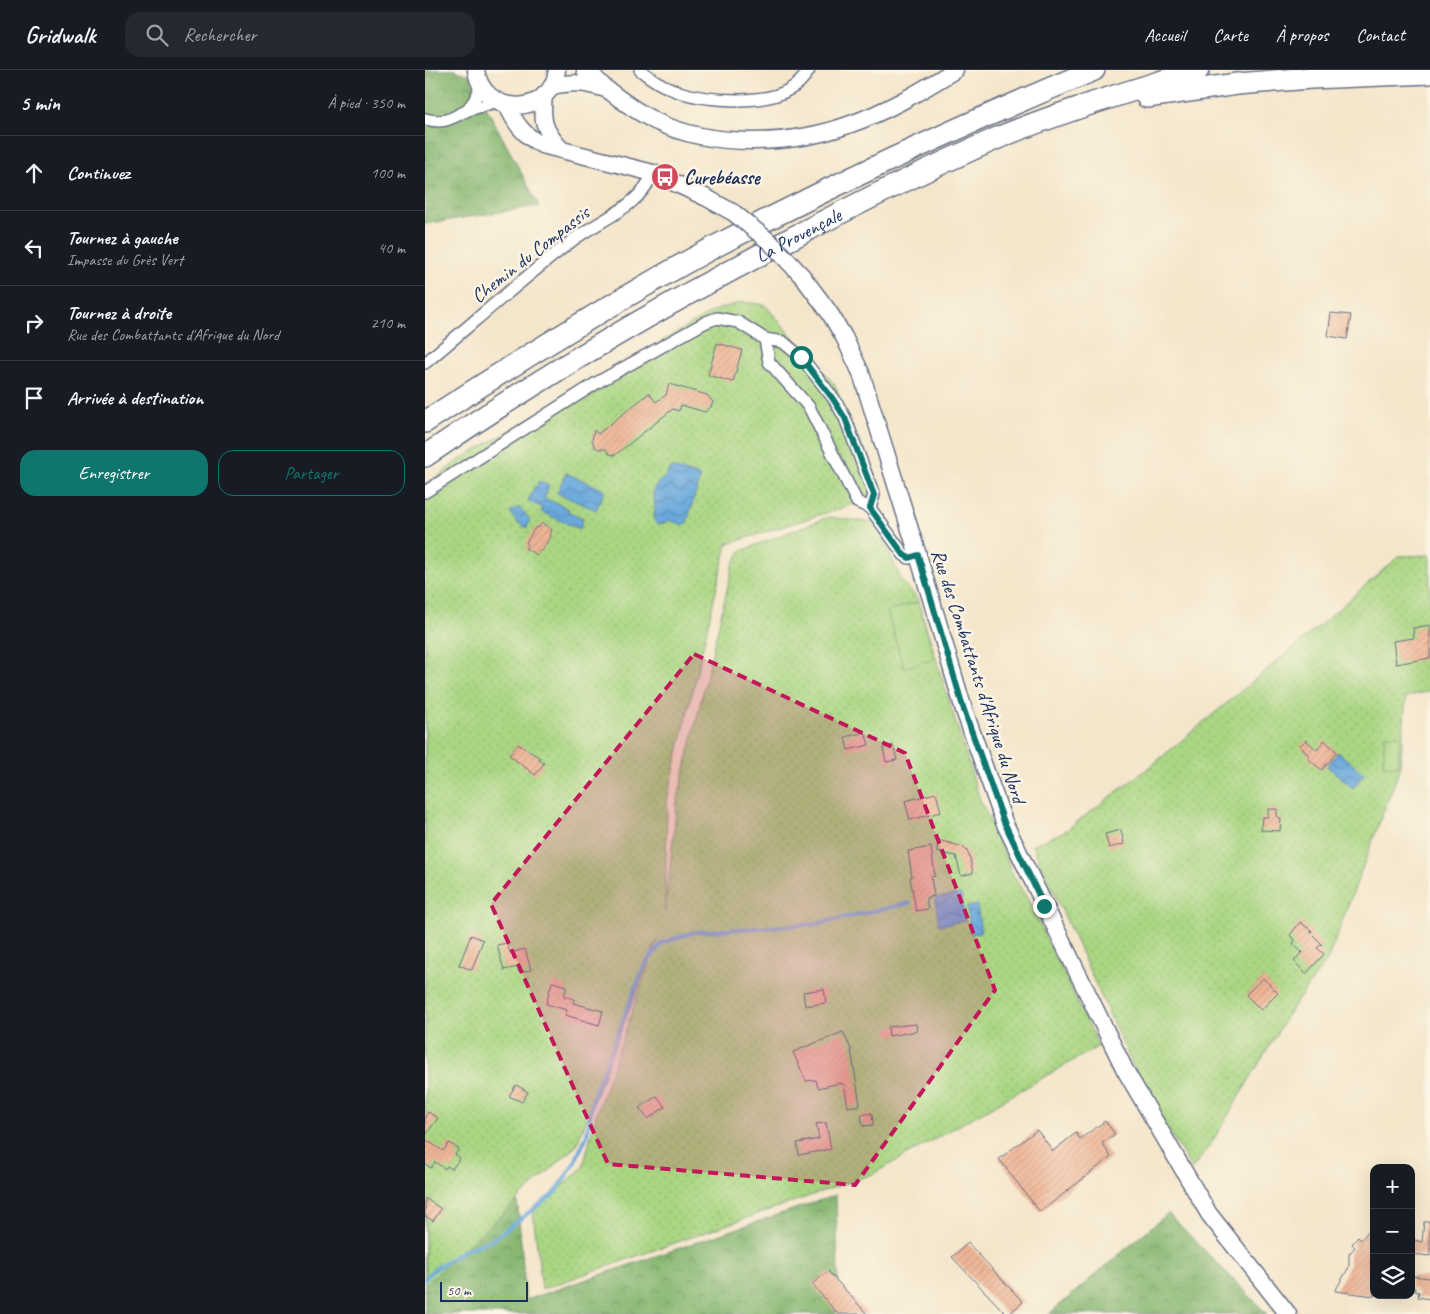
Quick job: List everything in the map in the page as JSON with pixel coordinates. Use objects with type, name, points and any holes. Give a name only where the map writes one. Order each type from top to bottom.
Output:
[{"type":"highway","name":"La Provençale","points":[[425,422],[571,329],[719,245],[944,134],[1094,70]]},
{"type":"highway","name":"La Provençale","points":[[425,456],[587,352],[690,292],[823,221],[928,170],[1000,138],[1085,106],[1198,70]]},
{"type":"highway","points":[[1085,106],[1237,84],[1311,78],[1430,73]]},
{"type":"main road","points":[[557,70],[548,91],[543,113],[545,126],[551,139],[562,150]]},
{"type":"main road","points":[[585,70],[590,72],[606,89],[655,121],[676,130],[714,138],[766,141],[808,136],[848,125],[896,104],[955,70]]},
{"type":"main road","name":"Rue des Combattants d'Afrique du Nord","points":[[476,76],[485,92],[502,103],[527,136],[542,145],[653,172],[733,213],[771,243],[803,276],[829,312],[861,372],[964,710],[1004,822],[1125,1070],[1209,1214],[1288,1314]]},
{"type":"main road","points":[[502,103],[531,104],[548,91],[566,83],[580,82],[606,89]]},
{"type":"street","points":[[640,70],[662,84],[685,94],[714,99],[772,97],[790,90],[798,84],[809,70]]},
{"type":"street","points":[[466,111],[474,101],[476,76]]},
{"type":"street","points":[[425,119],[439,122],[446,121],[466,111],[502,103]]},
{"type":"street","name":"Chemin du Compassis","points":[[425,363],[574,239],[642,194],[653,172]]},
{"type":"street","points":[[425,492],[598,382],[706,322],[717,318],[738,322],[765,339],[783,342],[801,357],[845,418],[874,495],[870,508]]},
{"type":"street","points":[[765,339],[769,362],[809,407],[857,502],[870,508],[904,555],[909,558],[918,555]]},
{"type":"highlighted area","points":[[694,654],[905,753],[995,990],[855,1185],[608,1164],[491,904]]},
{"type":"green space","points":[[425,70],[454,70],[469,75],[539,206],[425,224]]},
{"type":"green space","points":[[743,302],[765,305],[834,384],[883,495],[727,544],[667,800],[665,912],[677,803],[733,564],[741,551],[828,517],[876,523],[902,581],[917,598],[979,797],[1011,872],[1027,898],[1099,1046],[873,1174],[542,1289],[533,1212],[583,1167],[596,1115],[657,940],[576,1146],[425,1285],[425,487],[456,462],[715,310]]},
{"type":"green space","points":[[425,510],[497,1073],[518,1208],[526,1300],[836,1195],[839,1314],[425,1314]]},
{"type":"green space","points":[[1430,555],[1430,691],[1406,697],[1400,768],[1328,959],[1292,1008],[1211,1144],[1192,1169],[1144,1090],[1032,845],[1065,831],[1151,766],[1318,627],[1399,556]]},
{"type":"green space","points":[[918,602],[935,658],[904,668],[887,611]]},
{"type":"green space","points":[[1385,735],[1400,736],[1398,766],[1383,765]]},
{"type":"green space","points":[[1168,1213],[1267,1314],[1049,1314]]},
{"type":"water","points":[[672,468],[697,475],[700,478],[687,522],[684,525],[668,520],[657,524],[654,520],[654,490]]},
{"type":"water","points":[[566,473],[605,490],[596,510],[557,493]]},
{"type":"water","points":[[539,481],[549,486],[544,498],[569,509],[568,512],[583,518],[580,529],[541,512],[543,508],[528,501]]},
{"type":"water","points":[[519,507],[530,519],[527,528],[517,522],[510,512]]},
{"type":"water","points":[[1338,752],[1364,774],[1353,788],[1327,766]]},
{"type":"water","points":[[961,894],[965,921],[939,925],[935,898]]},
{"type":"water","points":[[977,905],[981,932],[971,934],[967,907]]},
{"type":"building","points":[[1331,313],[1351,315],[1347,339],[1328,336]]},
{"type":"building","points":[[717,343],[742,350],[733,382],[708,375]]},
{"type":"building","points":[[669,384],[707,395],[713,402],[711,407],[705,412],[681,405],[679,411],[673,409],[615,455],[609,454],[606,449],[595,447],[592,440],[594,430],[598,434],[649,393],[656,402],[666,395]]},
{"type":"building","points":[[542,523],[552,530],[551,536],[542,551],[540,550],[537,555],[525,548],[528,544],[526,542],[536,527],[538,528]]},
{"type":"building","points":[[1430,625],[1430,658],[1396,664],[1393,641],[1414,638],[1413,628]]},
{"type":"building","points":[[865,732],[869,745],[848,750],[845,737]]},
{"type":"building","points":[[1306,740],[1317,750],[1324,740],[1337,752],[1322,770],[1308,759],[1310,757],[1300,746]]},
{"type":"building","points":[[518,744],[540,758],[539,760],[544,763],[535,775],[509,755]]},
{"type":"building","points":[[893,745],[897,760],[886,762],[883,748]]},
{"type":"building","points":[[936,793],[941,812],[910,820],[905,801]]},
{"type":"building","points":[[1268,809],[1277,809],[1277,817],[1281,818],[1280,831],[1261,830],[1262,817],[1268,817]]},
{"type":"building","points":[[1121,830],[1124,844],[1109,848],[1105,834]]},
{"type":"building","points":[[938,840],[963,847],[970,858],[973,873],[961,876],[956,856],[937,852]]},
{"type":"building","points":[[931,847],[935,876],[931,877],[934,896],[926,898],[928,909],[916,911],[908,851]]},
{"type":"building","points":[[1300,922],[1312,931],[1311,933],[1322,944],[1317,948],[1324,954],[1306,974],[1294,961],[1302,952],[1293,944],[1295,940],[1290,935]]},
{"type":"building","points":[[471,935],[483,940],[472,970],[459,965]]},
{"type":"building","points":[[507,943],[510,953],[525,949],[531,970],[519,973],[518,967],[504,970],[497,945]]},
{"type":"building","points":[[1263,978],[1278,993],[1261,1010],[1246,995]]},
{"type":"building","points":[[552,982],[567,986],[564,996],[574,999],[573,1003],[603,1011],[599,1025],[565,1015],[567,1010],[546,1004]]},
{"type":"building","points":[[824,989],[826,1003],[805,1006],[803,992]]},
{"type":"building","points":[[916,1024],[917,1031],[889,1036],[888,1027]]},
{"type":"building","points":[[843,1032],[851,1049],[860,1105],[848,1107],[844,1084],[818,1088],[816,1080],[806,1081],[793,1052]]},
{"type":"building","points":[[516,1085],[528,1092],[522,1102],[509,1096]]},
{"type":"building","points":[[657,1096],[665,1107],[648,1119],[639,1108]]},
{"type":"building","points":[[428,1112],[438,1118],[425,1136],[425,1117]]},
{"type":"building","points":[[872,1113],[873,1125],[863,1126],[861,1115]]},
{"type":"building","points":[[1105,1121],[1115,1134],[1102,1143],[1111,1157],[1040,1212],[999,1159],[1037,1130],[1053,1151],[1076,1133],[1080,1139]]},
{"type":"building","points":[[826,1123],[831,1149],[799,1155],[797,1143],[819,1139],[816,1124]]},
{"type":"building","points":[[425,1139],[443,1151],[449,1143],[459,1149],[455,1154],[460,1158],[452,1169],[447,1166],[445,1169],[435,1162],[431,1168],[425,1164]]},
{"type":"building","points":[[425,1198],[441,1209],[433,1221],[425,1216]]},
{"type":"building","points":[[1424,1222],[1430,1222],[1430,1256],[1415,1254],[1415,1240],[1422,1242]]},
{"type":"building","points":[[1370,1229],[1370,1295],[1335,1291],[1349,1267],[1349,1254],[1355,1247],[1352,1244],[1358,1237],[1361,1240]]},
{"type":"building","points":[[968,1243],[1023,1302],[1009,1314],[1006,1314],[952,1257]]},
{"type":"building","points":[[828,1271],[867,1314],[838,1314],[812,1284]]},
{"type":"building","points":[[1415,1276],[1430,1278],[1430,1299],[1418,1297],[1419,1292],[1415,1291]]},
{"type":"waterway","points":[[425,1279],[432,1271],[464,1250],[492,1240],[555,1193],[574,1164],[587,1135],[593,1097],[644,966],[662,943],[694,932],[816,924],[910,903]]},
{"type":"place","name":"Curebéasse","points":[[665,177]]},
{"type":"route","points":[[801,357],[845,418],[874,495],[870,508],[904,555],[909,558],[918,555],[964,710],[1004,822],[1044,906]]}]
